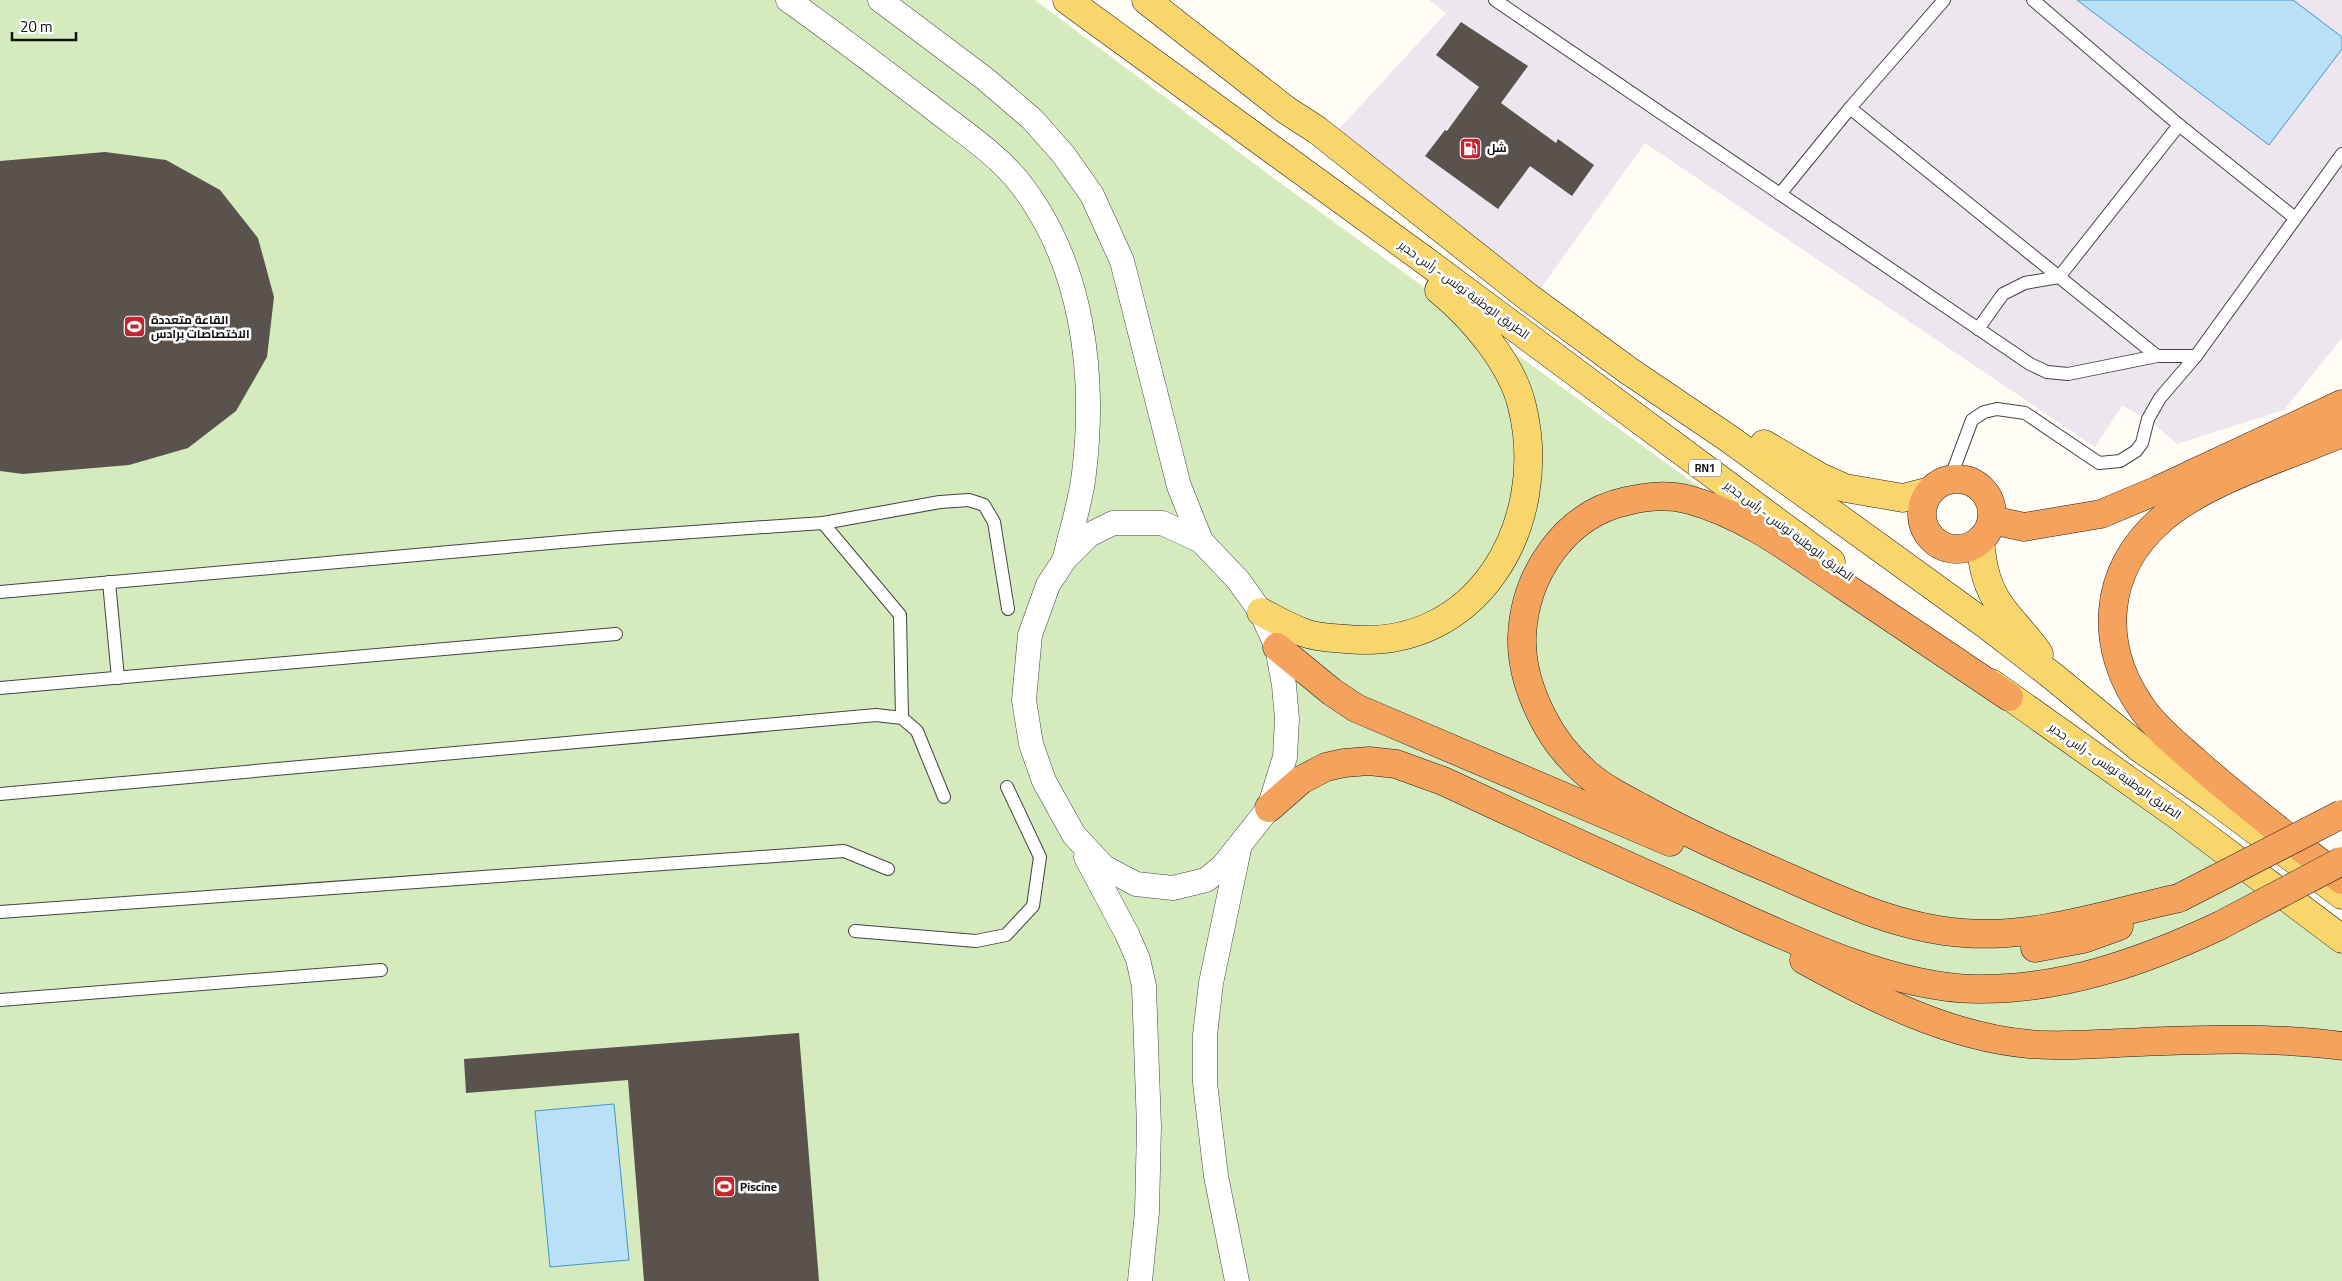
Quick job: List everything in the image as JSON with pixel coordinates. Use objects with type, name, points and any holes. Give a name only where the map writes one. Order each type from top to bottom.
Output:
[{"type":"highway","points":[[1986,530],[2024,527],[2101,514],[2158,490],[2342,404]]},
{"type":"highway","points":[[2342,434],[2228,480],[2189,500],[2162,518],[2141,540],[2125,564],[2113,603],[2112,625],[2119,667],[2144,712],[2166,736],[2234,795],[2342,880]]},
{"type":"highway","points":[[1967,480],[1981,489],[1990,503],[1986,530],[1969,547],[1956,549],[1943,546],[1932,539],[1925,528],[1922,515],[1924,502],[1940,485],[1967,480]]},
{"type":"highway","points":[[2010,696],[1754,525],[1689,500],[1663,495],[1614,503],[1570,528],[1542,565],[1532,586],[1524,614],[1522,639],[1524,669],[1543,717],[1568,755],[1587,774],[1610,791],[1681,829],[1733,853],[1884,916],[1926,928],[1960,933],[1992,934],[2030,931],[2179,898]]},
{"type":"highway","points":[[1277,647],[1332,692],[1356,708],[1583,804],[1840,918],[1902,939],[1961,951],[2024,950],[2107,932],[2179,898],[2342,814]]},
{"type":"highway","points":[[1269,808],[1301,780],[1326,767],[1369,761],[1396,764],[1443,781],[1769,930],[1838,957],[1911,980],[1941,986],[1966,988],[2009,988],[2072,979],[2102,972],[2174,947],[2219,926],[2342,862]]},
{"type":"highway","points":[[1663,882],[1820,969],[1862,990],[1932,1022],[1992,1039],[2030,1044],[2063,1045],[2263,1038],[2342,1046]]},
{"type":"main road","name":"الطريق الوطنية تونس - رأس جدير","points":[[1067,0],[1696,462],[2010,696],[2177,815],[2342,938]]},
{"type":"main road","points":[[1146,0],[1286,110],[1317,130],[1528,297],[1629,371],[1830,511],[2055,678],[2141,749],[2212,798],[2342,895]]},
{"type":"main road","points":[[1260,612],[1306,634],[1366,642],[1385,641],[1432,626],[1455,613],[1477,593],[1496,571],[1510,545],[1521,517],[1527,489],[1528,435],[1522,404],[1499,359],[1472,321],[1454,303],[1320,185]]},
{"type":"main road","points":[[1629,371],[1682,391],[1778,453],[1845,488],[1903,498],[1940,485]]},
{"type":"main road","points":[[1986,530],[1985,573],[1996,599],[2027,635],[2055,678]]},
{"type":"street","points":[[788,0],[861,52],[983,147],[1018,182],[1042,217],[1064,266],[1080,311],[1090,401],[1084,475],[1065,559]]},
{"type":"street","points":[[880,0],[984,78],[1032,119],[1063,154],[1092,195],[1122,261],[1179,486],[1201,541],[1238,580],[1260,612],[1277,647],[1284,685],[1287,719],[1286,757],[1269,808],[1224,866],[1206,880],[1173,888],[1136,884],[1104,867],[1074,835]]},
{"type":"street","points":[[1140,1281],[1147,1212],[1148,1146],[1144,986],[1138,959],[1127,934],[1044,781],[1031,744],[1024,700],[1030,635],[1048,585],[1065,559],[1089,534],[1113,523],[1162,523],[1201,541]]},
{"type":"street","points":[[1237,1281],[1215,1166],[1205,1083],[1205,1034],[1211,983],[1239,848]]},
{"type":"lane","points":[[1495,0],[2030,364],[2047,372],[2068,374],[2156,356],[2196,356]]},
{"type":"lane","points":[[1780,194],[1850,108],[1944,0]]},
{"type":"lane","points":[[2033,0],[2179,125],[2295,218]]},
{"type":"lane","points":[[1850,108],[2156,356]]},
{"type":"lane","points":[[1978,328],[2003,294],[2025,283],[2059,277],[2179,125]]},
{"type":"lane","points":[[1940,485],[1972,420],[1984,412],[1997,409],[2025,413],[2099,463],[2120,461],[2136,451],[2142,443],[2148,419],[2160,398],[2196,356],[2342,154]]},
{"type":"lane","points":[[0,592],[606,538],[823,523],[940,502],[969,500],[984,505],[994,522],[1008,608]]},
{"type":"lane","points":[[823,523],[900,616],[902,718]]},
{"type":"lane","points":[[109,582],[118,678]]},
{"type":"lane","points":[[0,688],[616,634]]},
{"type":"lane","points":[[0,794],[876,715],[902,718],[917,732],[944,797]]},
{"type":"lane","points":[[855,932],[976,941],[1006,935],[1033,906],[1040,857],[1007,787]]},
{"type":"lane","points":[[0,912],[844,851],[888,869]]},
{"type":"lane","points":[[0,1000],[381,970]]},
{"type":"shaded area","points":[[1429,0],[2342,0],[2342,338],[2284,410],[2177,444],[2148,419],[2122,406],[2095,447],[1645,143],[1536,295],[1328,141],[1446,13]]},
{"type":"green space","points":[[0,0],[1035,0],[1268,174],[1702,489],[2125,789],[2342,950],[2342,1281],[0,1281]]},
{"type":"water","points":[[2077,0],[2293,0],[2342,37],[2342,49],[2269,145]]},
{"type":"water","points":[[614,1104],[629,1260],[550,1267],[535,1111]]},
{"type":"building","points":[[1461,22],[1528,66],[1501,103],[1556,143],[1558,139],[1594,165],[1572,196],[1530,166],[1498,209],[1425,156],[1445,130],[1447,131],[1479,87],[1436,55]]},
{"type":"building","name":"القاعة متعددة الاختصاصات برادس","points":[[105,152],[166,160],[220,190],[258,238],[274,297],[267,357],[236,411],[188,448],[129,465],[23,474],[0,471],[0,161]]},
{"type":"building","name":"Piscine","points":[[799,1033],[819,1281],[644,1281],[628,1080],[466,1093],[464,1059]]},
{"type":"place","name":"شل","points":[[1471,148]]},
{"type":"place","name":"القاعة متعددة الاختصاصات برادس","points":[[135,327]]},
{"type":"place","name":"Piscine","points":[[724,1187]]}]
